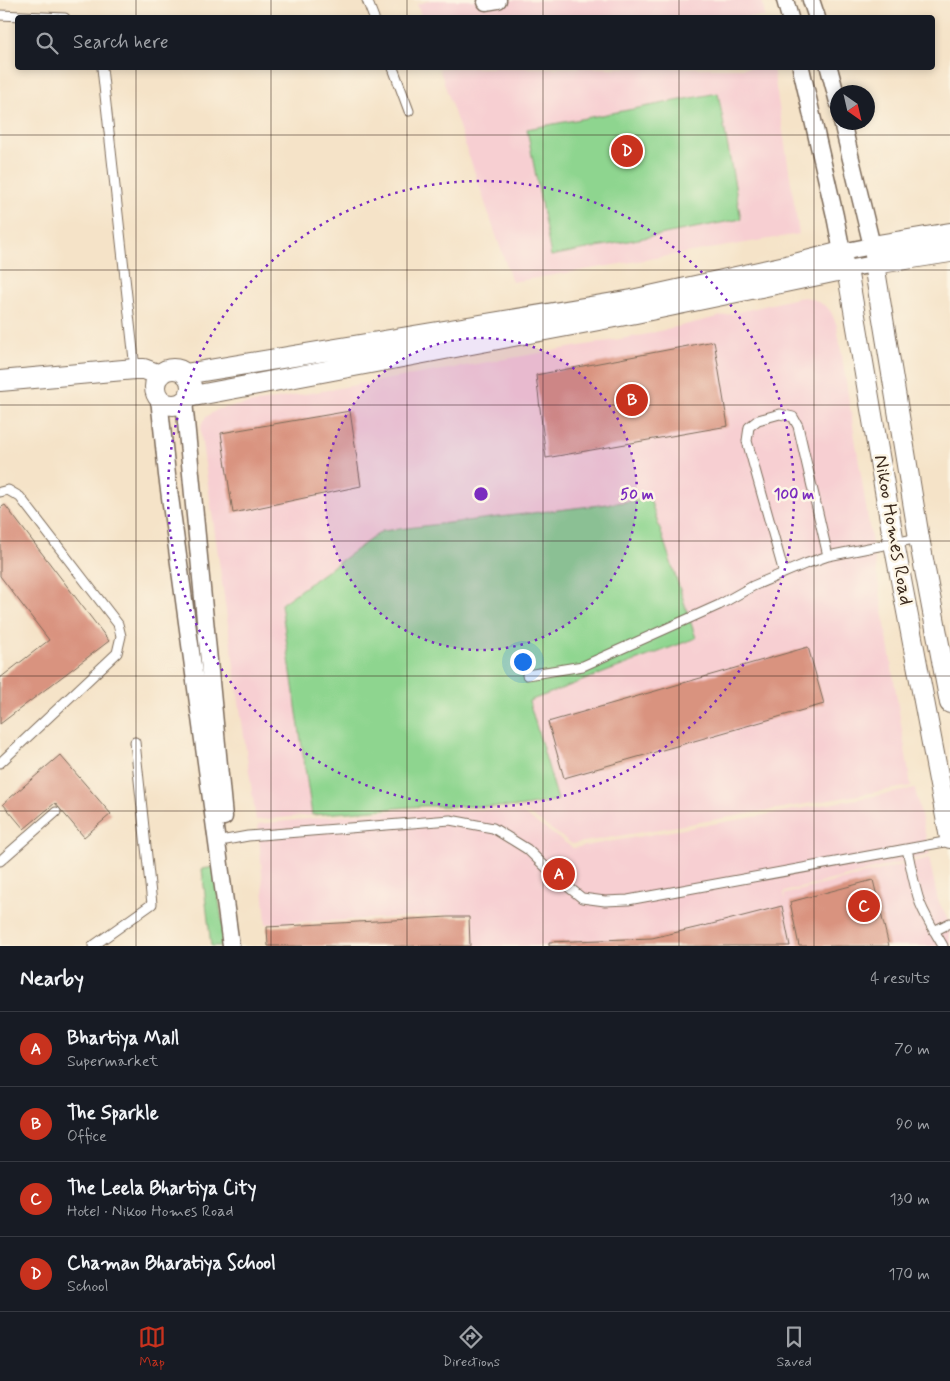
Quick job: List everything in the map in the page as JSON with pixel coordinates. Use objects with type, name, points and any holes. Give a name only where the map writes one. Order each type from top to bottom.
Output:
[{"type":"street","points":[[785,0],[789,15]]},
{"type":"street","points":[[811,0],[816,15]]},
{"type":"street","points":[[801,70],[844,261]]},
{"type":"street","points":[[830,70],[834,85]]},
{"type":"street","points":[[844,130],[873,255]]},
{"type":"street","points":[[159,398],[163,402],[173,404],[186,399],[636,313],[873,255],[950,232]]},
{"type":"street","points":[[873,255],[950,252]]},
{"type":"street","name":"Nikoo Homes Road","points":[[873,255],[919,538],[950,703]]},
{"type":"street","points":[[185,374],[632,300],[795,264],[844,261]]},
{"type":"street","name":"Nikoo Homes Road","points":[[844,261],[894,543],[950,840]]},
{"type":"street","points":[[0,381],[135,369],[144,369],[160,375]]},
{"type":"street","points":[[231,946],[168,485],[159,398],[155,388],[160,375],[174,369],[185,374],[191,385],[186,399],[226,840],[239,932],[238,946]]},
{"type":"lane","points":[[367,0],[373,15]]},
{"type":"lane","points":[[0,15],[15,16]]},
{"type":"lane","points":[[102,70],[135,369]]},
{"type":"lane","points":[[394,70],[409,111]]},
{"type":"lane","points":[[784,573],[746,441],[749,426],[758,420],[780,414],[793,417],[798,426],[828,556]]},
{"type":"lane","points":[[0,492],[8,490],[20,497],[118,624],[121,636],[117,653],[0,763]]},
{"type":"lane","points":[[527,675],[583,666],[719,605],[753,586],[828,556],[919,538]]},
{"type":"lane","points":[[93,946],[152,904],[135,742]]},
{"type":"lane","points":[[0,861],[56,812]]},
{"type":"lane","points":[[226,840],[248,836],[450,820],[493,828],[527,849],[556,877],[582,898],[605,902],[628,900],[950,840]]},
{"type":"lane","points":[[907,849],[920,903],[943,946]]},
{"type":"lane","points":[[934,931],[950,923]]},
{"type":"shaded area","points":[[431,0],[762,0],[765,15],[421,15],[417,4]]},
{"type":"shaded area","points":[[440,70],[773,70],[799,234],[512,282]]},
{"type":"shaded area","points":[[805,297],[827,307],[837,326],[911,786],[572,844],[519,807],[423,806],[256,820],[201,436],[202,423],[206,417],[218,409],[643,335]]},
{"type":"shaded area","points":[[915,789],[930,855],[784,892],[785,901],[785,894],[929,858],[938,900],[950,924],[950,946],[473,946],[472,914],[266,924],[258,824],[404,809],[518,810],[573,848]]},
{"type":"green space","points":[[718,93],[741,219],[551,256],[527,129]]},
{"type":"green space","points":[[650,499],[696,638],[529,701],[558,800],[519,807],[423,806],[312,815],[281,604],[382,531]]},
{"type":"green space","points":[[214,867],[226,946],[211,946],[202,869]]},
{"type":"building","points":[[714,341],[728,426],[546,458],[536,375]]},
{"type":"building","points":[[350,411],[361,486],[233,513],[221,433]]},
{"type":"building","points":[[5,505],[109,641],[0,724],[0,678],[49,640],[0,576],[0,508]]},
{"type":"building","points":[[808,647],[824,704],[564,778],[548,722]]},
{"type":"building","points":[[60,755],[111,814],[84,837],[55,803],[24,829],[3,804]]},
{"type":"building","points":[[873,880],[889,946],[799,946],[790,902]]},
{"type":"building","points":[[782,906],[790,946],[549,946],[549,942],[652,938]]},
{"type":"building","points":[[469,917],[470,946],[268,946],[267,927]]},
{"type":"place","name":"Chaman Bharatiya School","points":[[627,151]]},
{"type":"place","name":"The Sparkle","points":[[632,400]]},
{"type":"place","name":"Bhartiya Mall","points":[[559,874]]},
{"type":"place","name":"The Leela Bhartiya City","points":[[864,906]]}]
